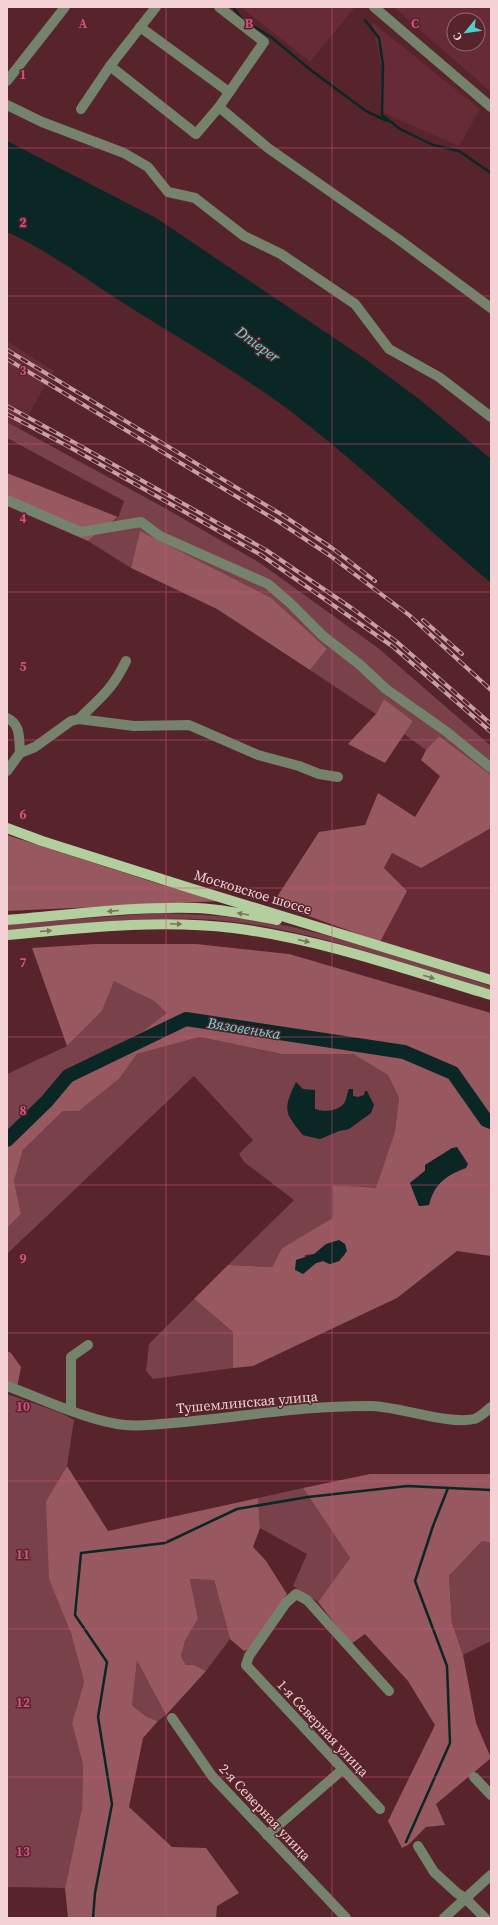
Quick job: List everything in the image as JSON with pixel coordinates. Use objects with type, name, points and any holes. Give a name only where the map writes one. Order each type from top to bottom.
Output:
[{"type":"main road","name":"Московское шоссе","points":[[7,828],[42,841],[182,886],[491,980]]},
{"type":"main road","points":[[7,920],[119,910],[196,908],[226,911],[322,928]]},
{"type":"main road","points":[[7,935],[156,923],[234,928],[305,941],[491,995]]},
{"type":"street","points":[[7,81],[65,7]]},
{"type":"street","points":[[81,110],[110,66],[156,7]]},
{"type":"street","points":[[110,66],[196,134],[219,107],[264,42],[219,7]]},
{"type":"street","points":[[377,8],[491,107]]},
{"type":"street","points":[[140,27],[229,92]]},
{"type":"street","points":[[7,105],[42,122],[124,153],[148,167],[168,192],[195,198],[244,236],[281,254],[355,304],[390,349],[439,377],[491,417]]},
{"type":"street","points":[[219,107],[268,148],[398,239],[491,308]]},
{"type":"street","points":[[7,500],[81,532],[141,522],[160,536],[268,584],[290,603],[322,636],[359,664],[386,689],[447,732],[491,768]]},
{"type":"street","points":[[79,719],[108,691],[117,680],[126,661]]},
{"type":"street","points":[[7,718],[14,721],[18,728],[20,753]]},
{"type":"street","points":[[7,771],[20,753],[35,747],[71,721],[79,719],[134,726],[189,725],[258,755],[299,766],[319,774],[338,777]]},
{"type":"street","points":[[71,1410],[71,1357],[88,1345]]},
{"type":"street","name":"Тушемлинская улица","points":[[7,1386],[97,1419],[126,1425],[179,1422],[312,1409],[372,1406],[396,1408],[441,1417],[466,1420],[482,1415],[491,1407]]},
{"type":"street","name":"1-я Северная улица","points":[[380,1809],[342,1770],[246,1665],[248,1656],[286,1604],[296,1594],[307,1600],[389,1691]]},
{"type":"street","name":"2-я Северная улица","points":[[172,1718],[212,1776],[346,1918]]},
{"type":"street","points":[[267,1835],[342,1770]]},
{"type":"street","points":[[474,1777],[491,1795]]},
{"type":"street","points":[[418,1846],[434,1872],[456,1893],[465,1898],[485,1918]]},
{"type":"street","points":[[444,1918],[491,1875]]},
{"type":"shaded area","points":[[241,7],[355,7],[310,62]]},
{"type":"shaded area","points":[[394,7],[491,7],[491,92]]},
{"type":"shaded area","points":[[372,22],[480,109],[459,146],[381,112],[382,70]]},
{"type":"shaded area","points":[[7,341],[54,371],[20,429],[7,422]]},
{"type":"shaded area","points":[[7,422],[163,507],[260,563],[378,648],[491,746],[491,775],[439,736],[426,750],[404,734],[413,721],[384,699],[376,714],[310,670],[327,649],[140,532],[131,568],[88,541],[118,518],[124,501],[7,438]]},
{"type":"shaded area","points":[[7,473],[118,517],[88,541],[7,506]]},
{"type":"shaded area","points":[[140,531],[271,598],[327,649],[310,670],[217,609],[131,568]]},
{"type":"shaded area","points":[[384,699],[413,721],[385,763],[348,744],[376,714]]},
{"type":"shaded area","points":[[439,736],[491,775],[491,828],[421,868],[392,853],[384,868],[407,891],[380,942],[273,903],[319,832],[365,825],[378,793],[415,817],[440,776],[421,760],[426,750]]},
{"type":"shaded area","points":[[491,828],[491,976],[380,942],[407,891],[384,868],[392,853],[421,868]]},
{"type":"shaded area","points":[[7,835],[156,883],[222,901],[7,911]]},
{"type":"shaded area","points":[[159,913],[236,918],[262,921],[291,927],[349,941],[491,986],[491,990],[382,956],[309,936],[235,922],[197,919],[150,919],[7,931],[7,924]]},
{"type":"shaded area","points":[[95,944],[196,944],[289,954],[491,1013],[491,1256],[457,1251],[397,1298],[253,1366],[233,1368],[233,1332],[194,1299],[228,1265],[272,1267],[282,1248],[333,1218],[333,1185],[376,1188],[395,1131],[399,1098],[388,1075],[353,1054],[281,1054],[200,1037],[137,1054],[119,1079],[79,1111],[63,1111],[23,1150],[14,1181],[21,1214],[7,1228],[7,1132],[43,1097],[65,1072],[143,1031],[167,1013],[154,1001],[114,981],[102,1011],[67,1046],[32,948]],"holes":[[[452,1148],[466,1168],[452,1174],[442,1181],[434,1191],[429,1205],[419,1206],[410,1183]],[[345,1254],[339,1261],[330,1264],[323,1261],[316,1263],[303,1274],[305,1255]]]},
{"type":"shaded area","points":[[114,980],[154,1001],[168,1013],[143,1031],[65,1072],[43,1097],[7,1132],[7,1074],[67,1046],[102,1011]]},
{"type":"shaded area","points":[[200,1037],[281,1054],[353,1054],[388,1075],[399,1098],[395,1131],[376,1189],[333,1185],[334,1218],[282,1248],[272,1267],[228,1265],[294,1200],[244,1162],[239,1154],[253,1140],[194,1076],[7,1254],[7,1228],[21,1214],[14,1181],[23,1150],[63,1111],[79,1111],[119,1079],[137,1054]],"holes":[[[296,1082],[315,1100],[315,1109],[327,1111],[336,1109],[343,1105],[349,1089],[353,1089],[353,1096],[358,1097],[365,1095],[349,1129],[339,1131],[320,1139],[303,1135],[288,1115]]]},
{"type":"shaded area","points":[[194,1299],[233,1332],[233,1368],[153,1379],[146,1371],[149,1344]]},
{"type":"shaded area","points":[[7,1351],[11,1353],[21,1367],[17,1388],[7,1384]]},
{"type":"shaded area","points":[[7,1394],[61,1413],[74,1420],[67,1466],[46,1501],[71,1633],[84,1682],[72,1723],[83,1765],[82,1808],[65,1888],[7,1887]]},
{"type":"shaded area","points":[[67,1466],[108,1531],[258,1498],[260,1528],[253,1547],[266,1561],[287,1594],[249,1649],[244,1651],[230,1639],[214,1580],[190,1579],[198,1619],[185,1641],[181,1656],[186,1665],[194,1665],[206,1671],[166,1715],[137,1661],[132,1705],[147,1717],[158,1721],[143,1738],[129,1807],[172,1847],[206,1848],[239,1893],[217,1906],[216,1918],[68,1918],[65,1888],[82,1808],[83,1765],[72,1723],[84,1682],[71,1633],[49,1579],[46,1501]]},
{"type":"shaded area","points":[[370,1474],[491,1474],[491,1543],[482,1541],[449,1576],[452,1623],[463,1655],[476,1723],[491,1758],[436,1804],[445,1825],[426,1827],[408,1845],[402,1848],[388,1821],[435,1725],[408,1681],[365,1634],[351,1644],[318,1602],[350,1558],[303,1488]]},
{"type":"shaded area","points":[[303,1488],[350,1558],[318,1602],[293,1586],[307,1554],[260,1528],[258,1498]]},
{"type":"shaded area","points":[[482,1541],[491,1543],[491,1641],[463,1655],[452,1623],[449,1576]]},
{"type":"shaded area","points":[[190,1579],[214,1580],[230,1639],[206,1671],[194,1665],[186,1665],[181,1656],[185,1641],[198,1619]]},
{"type":"shaded area","points":[[137,1661],[166,1715],[158,1721],[147,1717],[132,1705]]},
{"type":"water","name":"Dnieper","points":[[7,141],[156,218],[361,356],[419,399],[491,459],[491,583],[347,457],[278,402],[236,373],[128,306],[53,257],[7,232]]},
{"type":"water","points":[[296,1082],[302,1089],[315,1090],[315,1109],[327,1111],[336,1109],[343,1105],[349,1089],[353,1089],[353,1096],[358,1097],[364,1095],[365,1091],[367,1091],[374,1105],[371,1113],[349,1129],[339,1131],[320,1139],[303,1135],[292,1121],[287,1105]]},
{"type":"water","points":[[457,1147],[468,1164],[466,1168],[452,1174],[442,1181],[434,1191],[429,1205],[419,1206],[410,1183],[425,1171],[425,1165],[452,1148]]},
{"type":"water","points":[[339,1240],[345,1244],[347,1251],[339,1261],[330,1264],[323,1261],[316,1263],[303,1274],[295,1270],[296,1260],[314,1254],[326,1244]]},
{"type":"waterway","points":[[233,7],[241,18]]},
{"type":"waterway","points":[[365,20],[379,38],[383,65],[382,115],[400,129],[433,145],[459,151],[491,173]]},
{"type":"waterway","points":[[245,21],[271,37],[312,71],[366,111],[387,121]]},
{"type":"waterway","name":"Вязовенька","points":[[7,1140],[47,1101],[68,1076],[186,1019],[404,1052],[453,1073],[486,1120],[491,1122]]},
{"type":"waterway","points":[[93,1918],[95,1893],[112,1804],[98,1717],[107,1662],[75,1615],[81,1553],[165,1543],[237,1509],[308,1497],[407,1486],[491,1490]]},
{"type":"waterway","points":[[406,1842],[450,1743],[447,1666],[415,1581],[433,1526],[448,1488]]},
{"type":"railway","points":[[7,350],[284,516],[332,548],[375,581]]},
{"type":"railway","points":[[7,359],[279,522],[329,555],[409,615],[491,690]]},
{"type":"railway","points":[[7,406],[266,550],[353,609],[397,642],[491,724]]},
{"type":"railway","points":[[7,414],[71,448],[261,555],[392,646],[491,732]]},
{"type":"railway","points":[[423,620],[462,654]]}]
